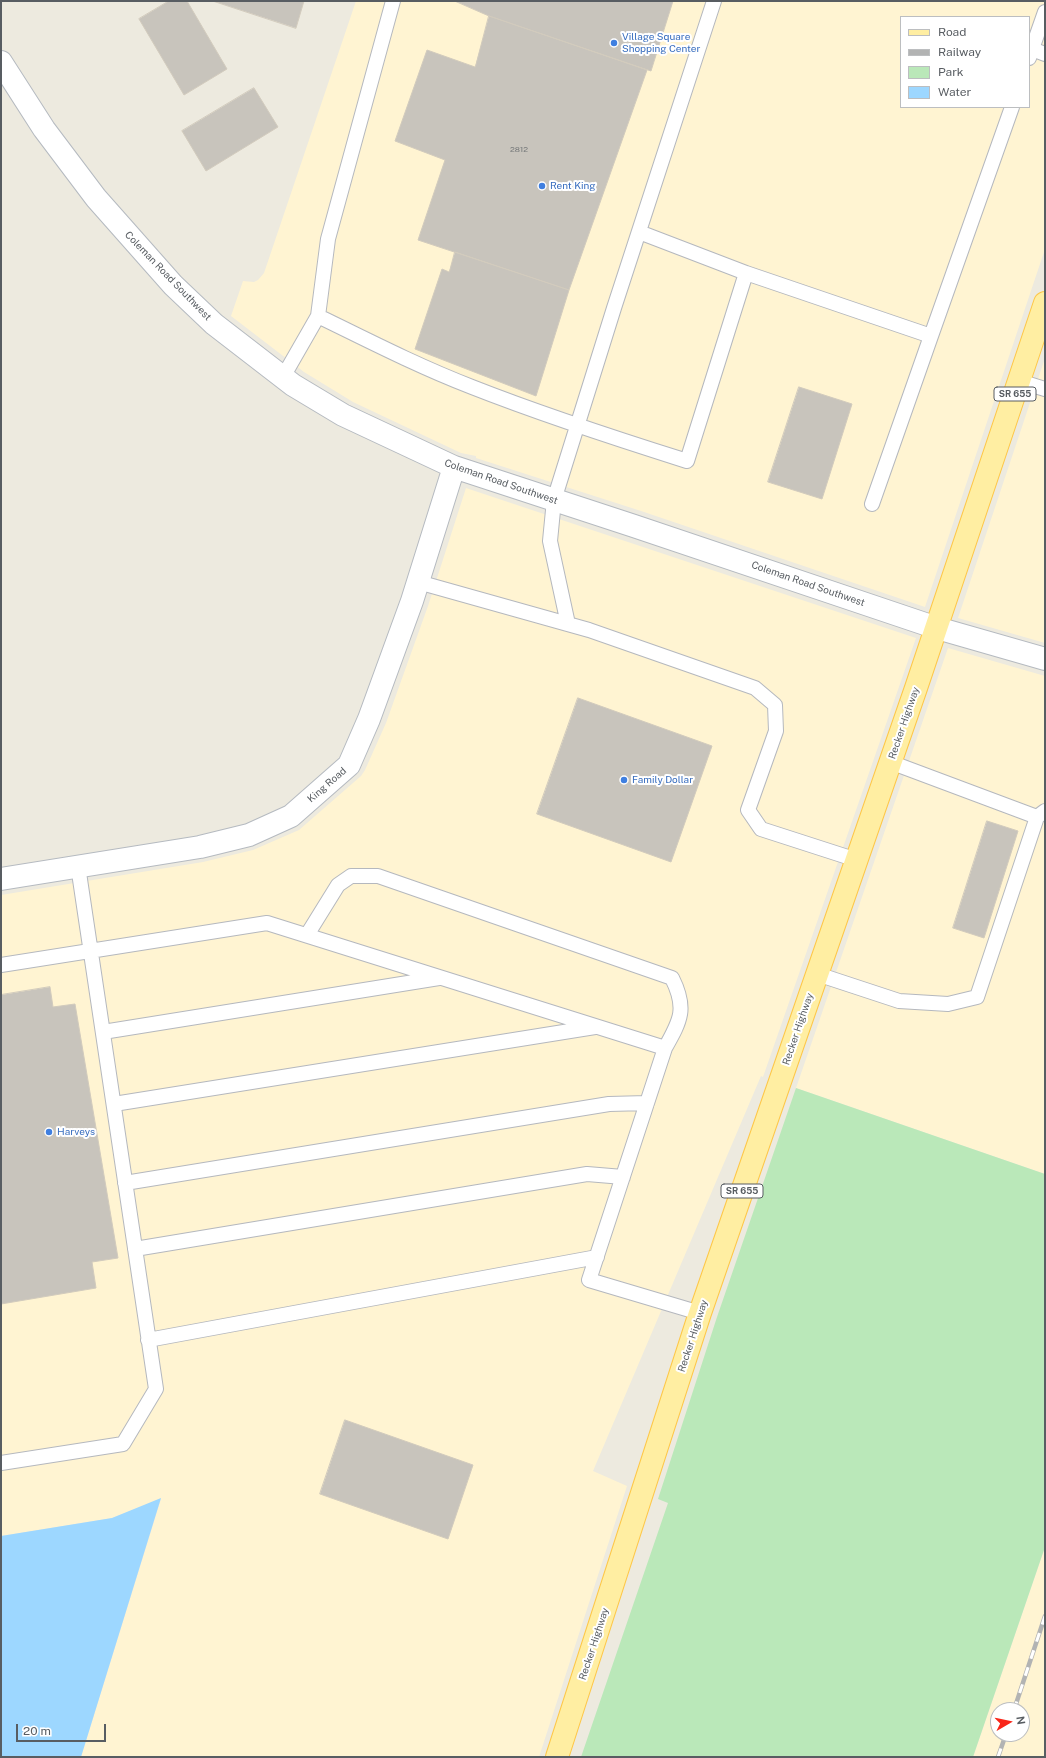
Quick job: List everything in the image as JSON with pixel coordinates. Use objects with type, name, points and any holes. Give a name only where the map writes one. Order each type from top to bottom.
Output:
[{"type":"main road","name":"Recker Highway","points":[[557,1757],[700,1313],[937,628],[1045,303]]},
{"type":"street","name":"Coleman Road Southwest","points":[[1,62],[44,129],[128,236],[174,285],[214,324],[283,377],[343,415],[454,467],[937,628],[1045,659]]},
{"type":"street","name":"King Road","points":[[1,879],[200,847],[242,837],[291,816],[349,765],[369,719],[418,582],[454,467]]},
{"type":"lane","points":[[283,377],[318,316],[328,239],[393,1]]},
{"type":"lane","points":[[568,624],[550,541],[554,500],[638,232],[714,1]]},
{"type":"lane","points":[[1035,53],[1045,12]]},
{"type":"lane","points":[[872,504],[1012,108]]},
{"type":"lane","points":[[638,232],[746,273],[931,336]]},
{"type":"lane","points":[[318,316],[404,358],[471,387],[577,427],[687,461],[746,273]]},
{"type":"lane","points":[[1019,381],[1045,389]]},
{"type":"lane","points":[[418,582],[568,624],[755,688],[775,705],[776,731],[748,810],[761,829],[857,860]]},
{"type":"lane","points":[[817,974],[899,1001],[948,1004],[978,996],[1041,814],[890,762]]},
{"type":"lane","points":[[1,1463],[123,1444],[156,1389],[78,866]]},
{"type":"lane","points":[[307,935],[338,885],[351,876],[378,876],[672,978],[678,990],[681,1004],[679,1023],[665,1048],[589,1280],[700,1313]]},
{"type":"lane","points":[[1,966],[267,923],[665,1048]]},
{"type":"lane","points":[[103,1032],[441,977]]},
{"type":"lane","points":[[114,1104],[598,1027]]},
{"type":"lane","points":[[125,1183],[601,1105],[647,1102]]},
{"type":"lane","points":[[135,1249],[586,1174],[623,1177]]},
{"type":"lane","points":[[148,1340],[597,1257]]},
{"type":"shaded area","points":[[356,1],[1045,1],[1045,249],[925,607],[641,511],[476,458],[476,456],[461,453],[353,402],[304,372],[231,316],[243,281],[254,282],[264,273]]},
{"type":"shaded area","points":[[1045,358],[1045,643],[958,618]]},
{"type":"shaded area","points":[[466,488],[916,638],[763,1077],[761,1076],[593,1471],[627,1486],[539,1757],[81,1757],[161,1499],[112,1518],[1,1536],[1,895],[203,862],[253,850],[299,830],[361,776],[386,723],[428,606]]},
{"type":"shaded area","points":[[948,648],[1045,676],[1045,1174],[796,1088]]},
{"type":"shaded area","points":[[1045,1547],[1045,1757],[973,1757],[990,1707],[990,1742],[1030,1742],[1030,1702],[992,1702]]},
{"type":"green space","points":[[796,1088],[1045,1174],[1045,1547],[992,1702],[990,1702],[990,1707],[973,1757],[581,1757],[668,1503],[658,1499],[717,1317]]},
{"type":"water","points":[[161,1498],[81,1757],[1,1756],[1,1536],[112,1518]]},
{"type":"building","points":[[169,1],[187,1],[227,69],[184,95],[139,19]]},
{"type":"building","points":[[213,1],[304,1],[296,28]]},
{"type":"building","name":"Village Square Shopping Center","points":[[455,1],[673,1],[651,71],[489,16]]},
{"type":"building","points":[[489,16],[647,70],[569,290],[418,240],[445,160],[395,141],[427,50],[475,67]]},
{"type":"building","points":[[254,88],[278,127],[206,171],[182,131]]},
{"type":"building","points":[[455,252],[569,290],[536,396],[415,349],[442,269],[449,272]]},
{"type":"building","points":[[799,387],[852,404],[822,499],[768,482]]},
{"type":"building","name":"Family Dollar","points":[[578,698],[712,746],[671,862],[537,814]]},
{"type":"building","points":[[987,821],[1018,831],[984,938],[953,928]]},
{"type":"building","name":"Harveys","points":[[50,987],[53,1007],[75,1004],[118,1258],[92,1262],[96,1288],[1,1304],[1,995]]},
{"type":"building","points":[[345,1420],[473,1465],[448,1539],[320,1494]]},
{"type":"railway","points":[[1017,1702],[1045,1616]]},
{"type":"railway","points":[[998,1757],[1003,1742]]},
{"type":"place","name":"Village Square Shopping Center","points":[[614,43]]},
{"type":"place","name":"Rent King","points":[[542,186]]},
{"type":"place","name":"Family Dollar","points":[[624,780]]},
{"type":"place","name":"Harveys","points":[[49,1132]]}]
